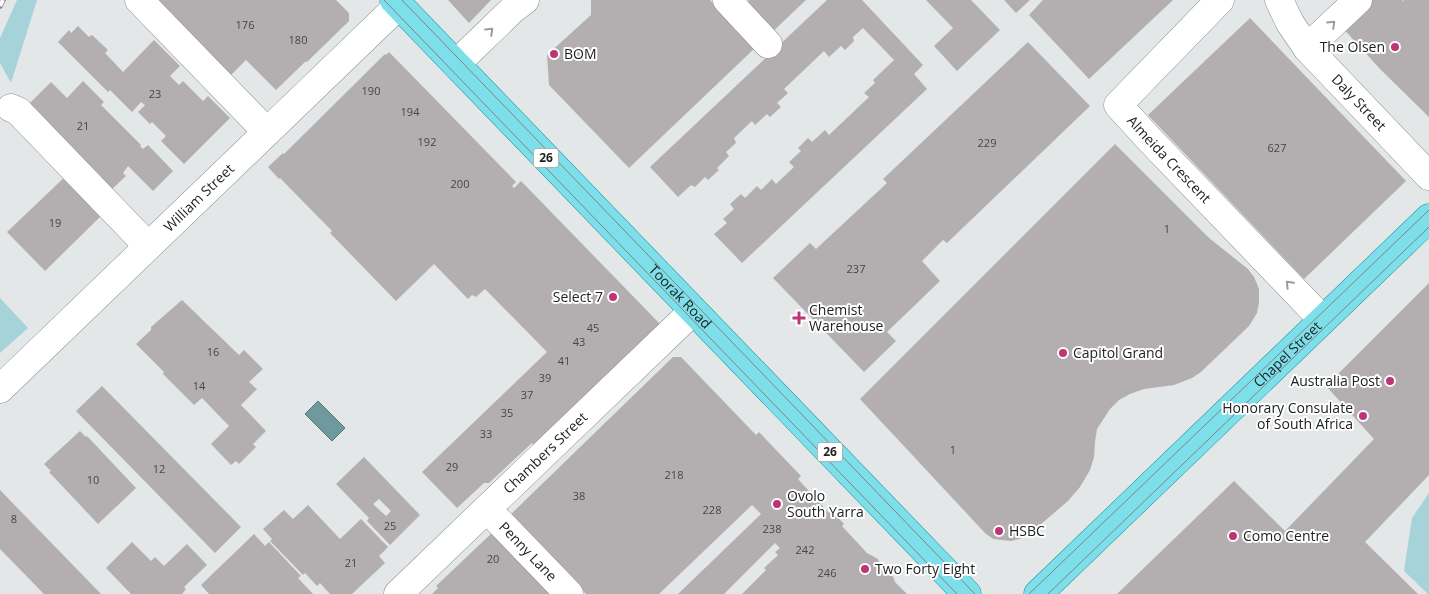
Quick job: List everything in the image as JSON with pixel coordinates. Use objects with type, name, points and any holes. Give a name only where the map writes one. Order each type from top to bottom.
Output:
[{"type":"main road","name":"Toorak Road","points":[[396,2],[967,594]]},
{"type":"main road","name":"Chapel Street","points":[[1038,594],[1429,218]]},
{"type":"street","points":[[139,0],[267,132]]},
{"type":"street","points":[[456,64],[512,10],[525,0]]},
{"type":"street","points":[[727,0],[768,44]]},
{"type":"street","name":"Almeida Crescent","points":[[1220,0],[1118,104],[1322,319]]},
{"type":"street","name":"Daly Street","points":[[1280,0],[1290,24],[1307,48],[1429,176]]},
{"type":"street","points":[[1307,48],[1358,0]]},
{"type":"street","name":"William Street","points":[[0,389],[267,132],[396,2]]},
{"type":"street","points":[[11,108],[18,111],[148,246]]},
{"type":"street","name":"Chambers Street","points":[[398,594],[693,311]]},
{"type":"street","name":"Penny Lane","points":[[487,509],[569,594]]},
{"type":"shaded area","points":[[17,0],[37,0],[11,83],[0,63],[0,38]]},
{"type":"shaded area","points":[[0,298],[28,328],[0,353]]},
{"type":"shaded area","points":[[318,401],[345,428],[332,441],[305,414]]},
{"type":"shaded area","points":[[1429,493],[1428,594],[1404,571],[1412,518]]},
{"type":"building","points":[[154,0],[336,0],[349,13],[349,21],[276,90],[246,60],[228,78]]},
{"type":"building","points":[[448,0],[491,0],[469,23]]},
{"type":"building","points":[[591,0],[710,0],[756,47],[629,168],[549,85],[547,55],[591,15]]},
{"type":"building","points":[[749,0],[806,0],[765,39],[737,11]]},
{"type":"building","points":[[827,0],[862,0],[923,65],[914,74],[927,89],[742,263],[714,234],[727,223],[723,219],[734,209],[730,204],[741,194],[745,198],[757,186],[761,190],[772,179],[776,184],[794,167],[789,162],[801,151],[798,148],[808,138],[812,142],[825,130],[829,135],[869,97],[864,93],[875,83],[873,80],[894,60],[863,28],[853,37],[854,41],[845,50],[841,46],[829,57],[824,51],[784,89],[788,93],[777,103],[781,107],[770,117],[767,114],[755,125],[752,121],[734,138],[736,143],[726,152],[729,156],[717,168],[719,170],[708,180],[705,177],[695,187],[691,185],[678,197],[650,167]]},
{"type":"building","points":[[926,0],[971,0],[1000,30],[957,71],[934,46],[953,28]]},
{"type":"building","points":[[1004,0],[1030,0],[1016,13]]},
{"type":"building","points":[[1043,0],[1173,0],[1089,79],[1029,15]]},
{"type":"building","name":"The Olsen","points":[[1366,0],[1429,0],[1429,117],[1381,70],[1340,25]]},
{"type":"building","points":[[1250,18],[1406,181],[1304,279],[1148,115]]},
{"type":"building","points":[[78,26],[89,37],[92,35],[108,50],[105,53],[123,72],[154,40],[180,66],[170,76],[179,85],[183,81],[203,101],[208,96],[230,118],[184,164],[161,141],[166,136],[152,122],[150,124],[138,112],[145,105],[141,102],[132,112],[110,90],[108,92],[58,42],[69,30],[71,33]]},
{"type":"building","points":[[1028,42],[1090,106],[947,243],[943,240],[922,261],[940,281],[887,332],[896,341],[864,372],[773,278],[810,243],[816,249],[887,183],[883,179]]},
{"type":"building","points":[[389,52],[516,182],[512,186],[514,188],[521,181],[660,324],[534,445],[532,443],[489,483],[484,483],[457,508],[422,472],[547,352],[485,289],[476,297],[472,295],[468,299],[434,264],[396,301],[330,233],[332,231],[268,167],[284,154]]},
{"type":"building","points":[[83,81],[104,102],[101,105],[143,149],[148,145],[173,171],[153,191],[128,166],[123,173],[126,176],[111,190],[26,107],[51,82],[67,98]]},
{"type":"building","name":"Capitol Grand","points":[[1115,144],[1209,238],[1248,269],[1259,289],[1257,313],[1249,326],[1201,372],[1192,378],[1174,385],[1144,389],[1119,400],[1110,409],[1097,429],[1094,457],[1090,470],[1080,487],[1068,501],[1026,537],[1011,541],[993,539],[985,533],[860,399]]},
{"type":"building","points":[[70,172],[103,214],[45,271],[7,232]]},
{"type":"building","points":[[1429,283],[1429,475],[1365,542],[1418,594],[1117,594],[1234,481],[1285,531],[1374,439],[1326,386]]},
{"type":"building","points":[[182,300],[239,355],[244,350],[263,369],[249,382],[257,389],[241,405],[266,431],[253,444],[256,447],[239,464],[236,461],[231,465],[211,444],[229,426],[202,398],[194,405],[136,344],[151,330],[151,327]]},
{"type":"building","points":[[673,357],[681,357],[756,435],[759,432],[801,476],[798,479],[829,513],[831,510],[844,524],[842,526],[867,553],[878,559],[884,571],[892,574],[895,582],[907,594],[742,594],[778,555],[775,552],[780,548],[775,543],[724,594],[678,594],[761,514],[752,505],[659,594],[586,594],[509,516]]},
{"type":"building","points":[[102,386],[241,527],[215,553],[76,411]]},
{"type":"building","points":[[80,431],[136,488],[98,524],[49,472],[51,471],[44,464]]},
{"type":"building","points":[[364,457],[420,515],[390,545],[367,521],[369,518],[336,484]],"holes":[[[379,499],[391,511],[386,516],[373,504]]]},
{"type":"building","points":[[0,490],[101,594],[44,594],[0,549]]},
{"type":"building","points":[[308,505],[340,539],[361,519],[388,547],[379,556],[385,563],[352,594],[330,594],[320,583],[317,586],[305,573],[303,575],[270,541],[272,539],[263,529],[284,510],[293,519]]},
{"type":"building","points":[[494,531],[555,594],[432,594],[438,588],[436,586]]},
{"type":"building","points":[[254,534],[265,546],[269,542],[301,576],[298,578],[313,594],[209,594],[201,585]]},
{"type":"building","points":[[132,542],[151,561],[155,557],[164,566],[187,544],[207,565],[184,587],[186,589],[182,594],[131,594],[106,568]]},
{"type":"tram line","points":[[384,0],[957,594]]},
{"type":"tram line","points":[[402,0],[975,594]]},
{"type":"tram line","points":[[1029,594],[1429,210]]},
{"type":"tram line","points":[[1048,594],[1429,227]]},
{"type":"railway","points":[[0,6],[3,0]]},
{"type":"place","name":"The Olsen","points":[[1395,47]]},
{"type":"place","name":"BOM","points":[[554,54]]},
{"type":"place","name":"Select 7","points":[[613,297]]},
{"type":"place","name":"Chemist Warehouse","points":[[799,318]]},
{"type":"place","name":"Capitol Grand","points":[[1063,353]]},
{"type":"place","name":"Australia Post","points":[[1390,381]]},
{"type":"place","name":"Honorary Consulate of South Africa","points":[[1363,416]]},
{"type":"place","name":"Ovolo South Yarra","points":[[777,504]]},
{"type":"place","name":"HSBC","points":[[999,531]]},
{"type":"place","name":"Como Centre","points":[[1233,536]]},
{"type":"place","name":"Two Forty Eight","points":[[865,569]]}]
